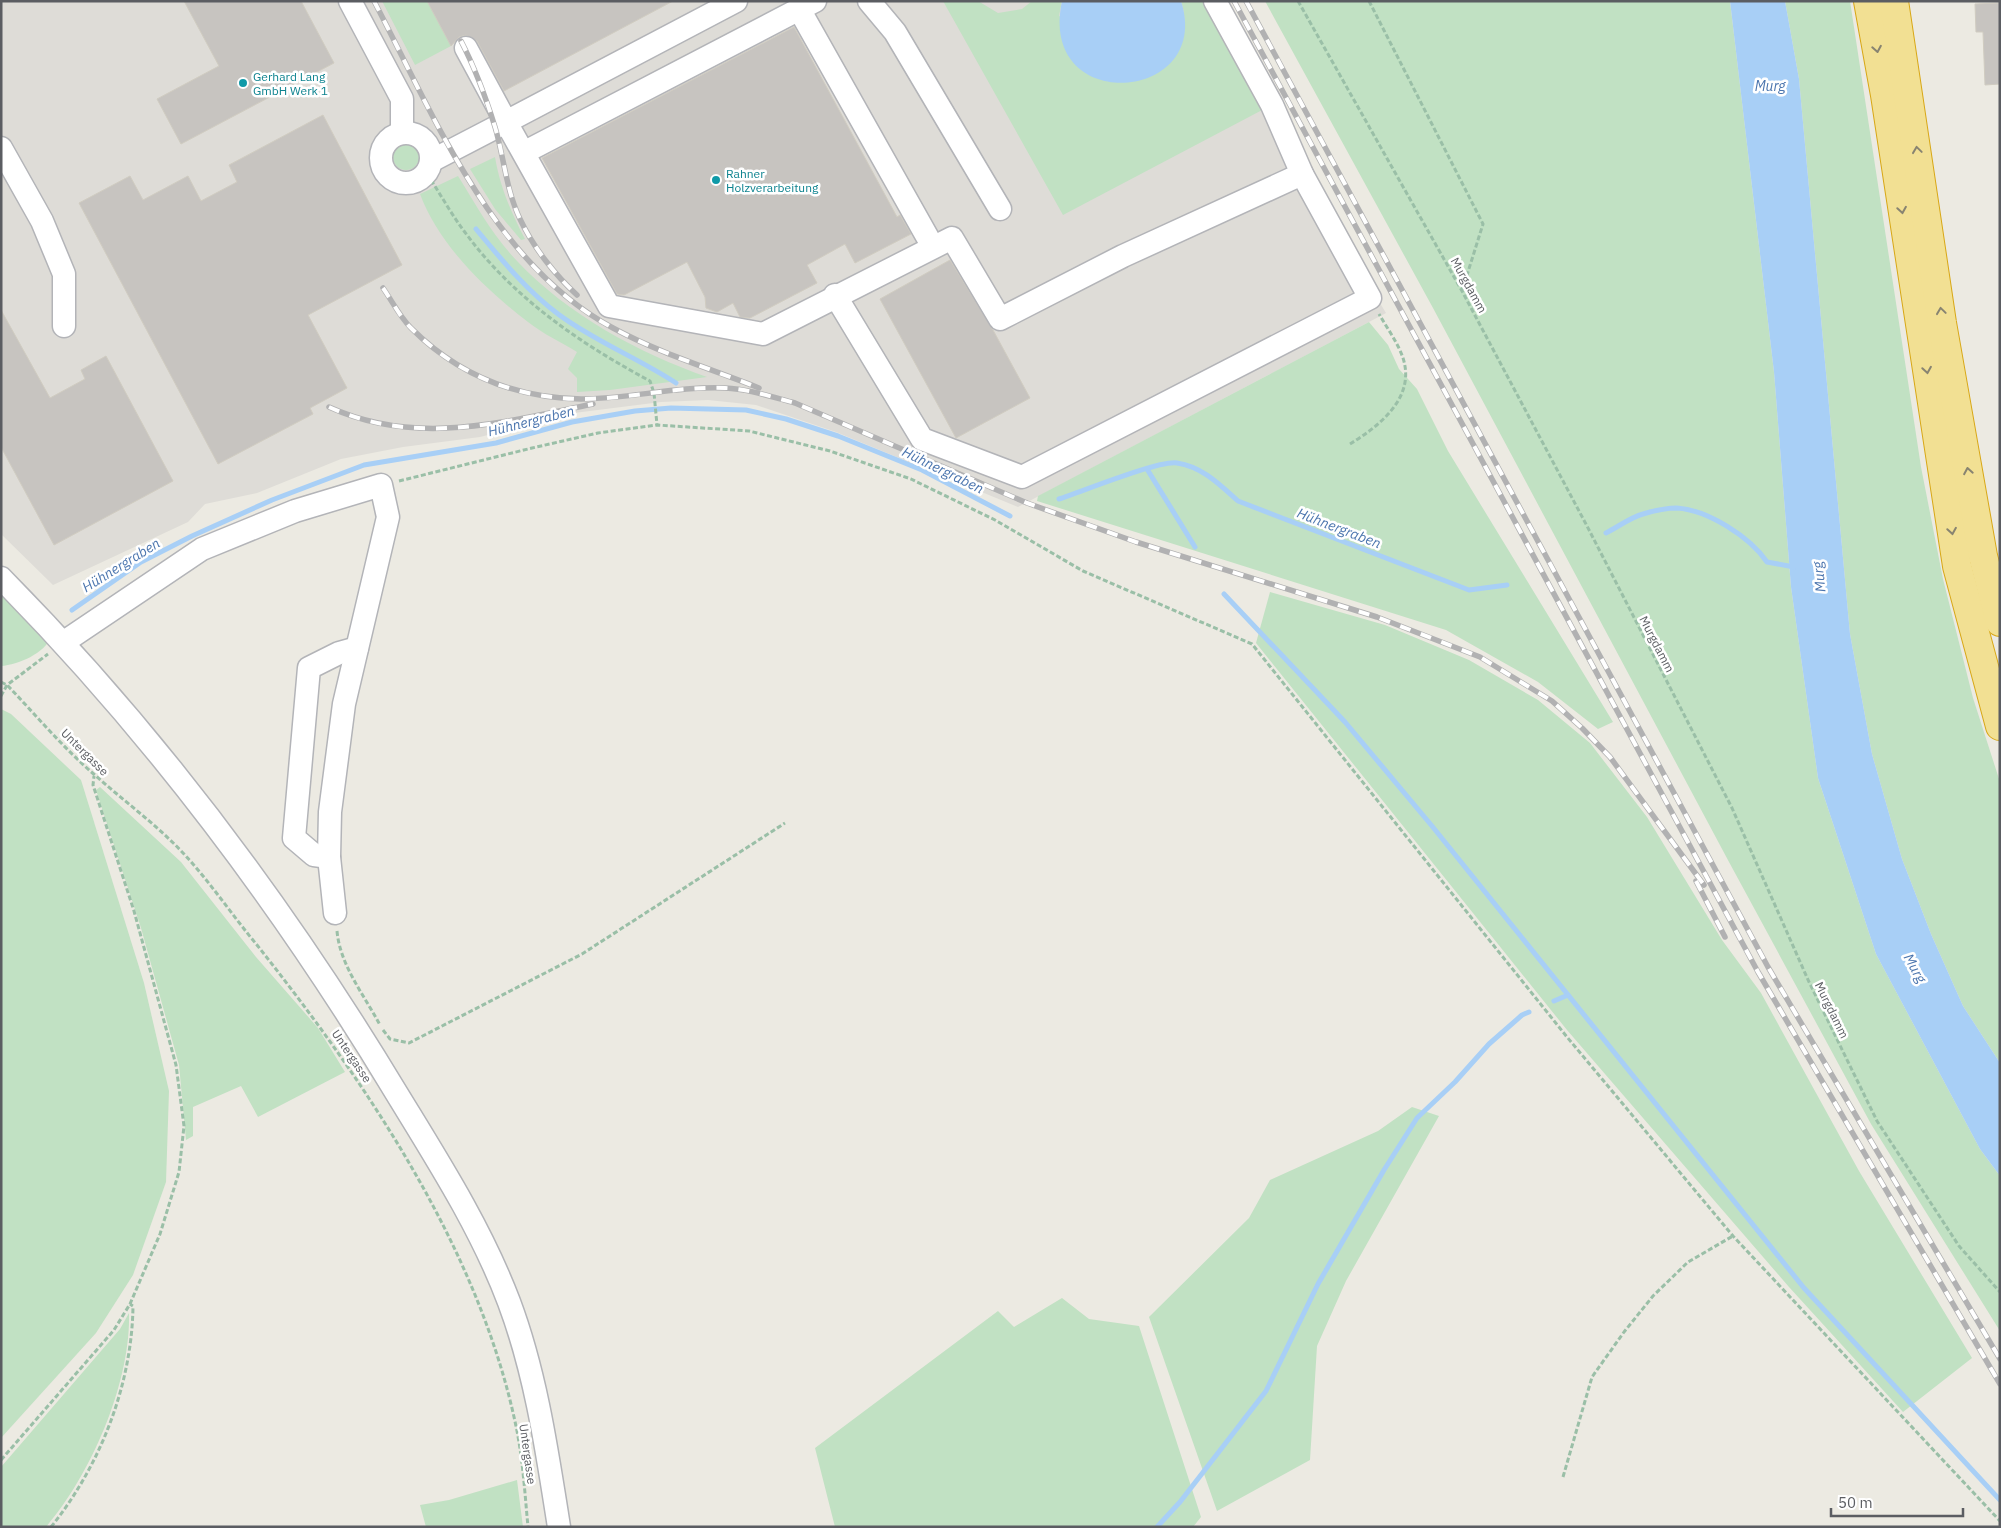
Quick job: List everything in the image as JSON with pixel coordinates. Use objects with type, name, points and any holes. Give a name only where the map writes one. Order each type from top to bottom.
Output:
[{"type":"highway","points":[[1868,1],[1885,96],[1957,566],[2000,726]]},
{"type":"highway","points":[[1894,1],[1944,332],[1983,556],[2000,622]]},
{"type":"street","points":[[350,1],[402,99],[402,133]]},
{"type":"street","points":[[429,167],[429,148],[421,138],[402,133],[390,139],[383,149],[381,162],[383,168],[392,178],[404,183],[416,181],[429,167],[506,122],[736,1]]},
{"type":"street","points":[[868,1],[895,32],[1000,209]]},
{"type":"street","points":[[835,295],[922,439],[1022,477],[1370,298],[1302,174],[1272,105],[1215,1]]},
{"type":"street","points":[[525,152],[807,5],[933,247]]},
{"type":"street","points":[[466,48],[609,306],[763,334],[835,295],[952,238],[1000,319],[1123,256],[1302,174]]},
{"type":"street","points":[[1,148],[42,221],[64,274],[64,326]]},
{"type":"street","points":[[64,642],[202,549],[295,511],[381,485],[388,517],[344,704],[330,812],[329,857],[335,913]]},
{"type":"street","points":[[1,578],[64,642],[149,740],[240,857],[370,1049],[435,1156],[479,1235],[509,1302],[526,1356],[545,1443],[559,1527]]},
{"type":"street","points":[[329,857],[314,855],[294,838],[309,668],[339,653],[357,648]]},
{"type":"path","name":"Murgdamm","points":[[1298,1],[1462,291],[1587,526],[1732,808],[1809,982],[1876,1121],[1959,1246],[2000,1292]]},
{"type":"path","points":[[1369,1],[1484,224],[1462,291]]},
{"type":"path","points":[[429,167],[464,231],[525,298],[563,329],[605,357],[650,381],[655,402],[657,425]]},
{"type":"path","points":[[1350,444],[1367,434],[1398,403],[1406,385],[1403,359],[1370,298]]},
{"type":"path","points":[[381,485],[532,448],[598,434],[657,425],[749,430],[830,451],[911,479],[995,520],[1082,571],[1252,644],[1567,1037],[1733,1236],[2000,1521]]},
{"type":"path","points":[[1,696],[7,685],[64,642]]},
{"type":"path","name":"Untergasse","points":[[1,682],[7,685],[94,775],[139,811],[183,853],[329,1037],[367,1094],[434,1208],[460,1258],[495,1349],[517,1431],[528,1527]]},
{"type":"path","points":[[1,1460],[114,1330],[130,1304],[160,1234],[176,1187],[184,1126],[176,1065],[134,911],[93,784],[94,775]]},
{"type":"path","points":[[335,913],[338,942],[350,972],[364,999],[390,1039],[409,1044],[582,954],[785,823]]},
{"type":"path","points":[[1563,1477],[1592,1377],[1624,1332],[1653,1296],[1688,1262],[1733,1236]]},
{"type":"path","points":[[51,1527],[68,1506],[88,1474],[112,1416],[133,1334],[133,1306],[130,1304]]},
{"type":"shaded area","points":[[1,1],[1207,1],[1302,174],[1386,313],[1018,507],[836,432],[756,405],[708,400],[661,402],[574,413],[480,437],[403,447],[341,459],[257,493],[205,504],[188,522],[53,585],[1,534]]},
{"type":"green space","points":[[382,1],[427,1],[451,46],[415,65]]},
{"type":"green space","points":[[943,1],[978,1],[998,13],[1022,9],[1032,1],[1062,1],[1059,16],[1173,58],[1179,44],[1184,23],[1181,1],[1207,1],[1266,108],[1063,215]]},
{"type":"green space","points":[[1265,1],[1730,1],[1774,372],[1791,587],[1818,778],[1876,954],[1980,1149],[2000,1176],[2000,1331],[1871,1124],[1433,308]]},
{"type":"green space","points":[[1785,1],[1850,1],[1921,467],[1943,579],[1973,698],[2000,782],[2000,1063],[1963,1006],[1931,934],[1902,859],[1872,754],[1850,634],[1799,79]]},
{"type":"green space","points":[[406,144],[415,148],[419,157],[415,166],[406,170],[397,166],[393,157],[397,148]]},
{"type":"green space","points":[[495,157],[507,199],[525,239],[521,240],[495,209],[470,169]]},
{"type":"green space","points":[[458,176],[485,220],[508,251],[558,298],[581,315],[630,344],[707,377],[610,390],[577,392],[577,378],[568,369],[577,352],[534,326],[496,295],[465,265],[451,248],[428,213],[420,194]]},
{"type":"green space","points":[[1369,322],[1388,345],[1399,369],[1417,389],[1448,451],[1613,722],[1598,729],[1538,682],[1446,630],[1037,501],[1038,496]]},
{"type":"green space","points":[[1,581],[51,637],[48,643],[37,653],[23,661],[1,666]]},
{"type":"green space","points":[[1270,592],[1385,625],[1469,660],[1538,700],[1590,743],[1647,817],[1722,940],[1761,993],[1859,1171],[1972,1358],[1903,1412],[1789,1287],[1567,1030],[1256,643]]},
{"type":"green space","points":[[1,709],[11,714],[81,780],[144,983],[169,1091],[166,1182],[133,1275],[96,1333],[1,1438]]},
{"type":"green space","points":[[100,787],[181,862],[256,957],[318,1028],[345,1072],[258,1117],[241,1086],[193,1107],[193,1136],[186,1140],[179,1065],[141,928],[96,790]]},
{"type":"green space","points":[[1412,1107],[1439,1116],[1346,1281],[1317,1346],[1310,1460],[1217,1511],[1149,1317],[1249,1218],[1270,1180],[1378,1131]]},
{"type":"green space","points":[[1062,1298],[1089,1319],[1139,1326],[1201,1517],[1193,1527],[835,1527],[815,1448],[998,1311],[1014,1327]]},
{"type":"green space","points":[[129,1313],[128,1340],[115,1397],[93,1455],[78,1481],[63,1506],[46,1527],[1,1527],[1,1467],[120,1329]]},
{"type":"green space","points":[[517,1480],[523,1527],[426,1527],[420,1505],[449,1500]]},
{"type":"water","points":[[1062,1],[1181,1],[1184,35],[1173,60],[1151,76],[1125,83],[1097,79],[1075,64],[1061,38]]},
{"type":"water","name":"Murg","points":[[1730,1],[1785,1],[1799,79],[1850,634],[1872,754],[1902,859],[1931,934],[1963,1006],[2000,1063],[2000,1176],[1980,1149],[1876,954],[1818,778],[1791,587],[1774,372]]},
{"type":"building","name":"Gerhard Lang GmbH Werk 1","points":[[184,1],[301,1],[334,63],[181,144],[157,99],[219,66]]},
{"type":"building","points":[[427,1],[673,1],[504,91],[477,41],[466,35],[459,37],[451,46]]},
{"type":"building","points":[[2000,3],[2000,84],[1985,85],[1983,32],[1976,32],[1975,4]]},
{"type":"building","points":[[794,27],[897,217],[900,215],[911,234],[855,263],[845,244],[807,265],[817,283],[750,318],[740,317],[733,303],[717,312],[706,308],[705,297],[687,262],[624,295],[617,294],[542,158]]},
{"type":"building","points":[[323,115],[402,265],[308,315],[347,388],[310,408],[313,414],[218,464],[79,203],[130,176],[143,200],[188,176],[201,201],[237,182],[229,165]]},
{"type":"building","points":[[950,260],[993,330],[1030,398],[956,438],[880,299]]},
{"type":"building","points":[[1,310],[50,398],[85,379],[81,370],[106,356],[173,481],[54,545],[1,447]]},
{"type":"waterway","points":[[476,229],[504,263],[546,305],[586,333],[647,365],[676,383]]},
{"type":"waterway","name":"Hühnergraben","points":[[72,610],[141,562],[192,536],[272,500],[364,465],[496,443],[572,422],[635,411],[671,408],[746,410],[786,419],[838,436],[922,470],[1010,516]]},
{"type":"waterway","name":"Hühnergraben","points":[[1059,499],[1154,466],[1177,463],[1195,468],[1218,483],[1238,501],[1469,590],[1507,585]]},
{"type":"waterway","points":[[1147,469],[1195,547]]},
{"type":"waterway","name":"Hühnergraben","points":[[1606,533],[1634,517],[1647,513],[1673,508],[1689,510],[1715,519],[1727,526],[1750,543],[1767,562],[1794,567]]},
{"type":"waterway","points":[[1224,594],[1345,722],[1432,826],[1804,1288],[2000,1500]]},
{"type":"waterway","points":[[1554,1001],[1568,995]]},
{"type":"waterway","points":[[1157,1527],[1180,1502],[1266,1391],[1318,1284],[1384,1170],[1417,1118],[1455,1082],[1489,1044],[1522,1015],[1529,1012]]},
{"type":"railway","points":[[374,1],[444,138],[471,184],[500,227],[533,266],[571,300],[613,328],[667,353],[759,388]]},
{"type":"railway","points":[[1234,1],[1758,972],[2000,1384]]},
{"type":"railway","points":[[1246,1],[1768,967],[2000,1359]]},
{"type":"railway","points":[[461,41],[476,72],[492,116],[511,197],[520,219],[531,240],[545,260],[577,295]]},
{"type":"railway","points":[[383,288],[407,324],[429,345],[448,359],[489,381],[533,394],[557,398],[617,397],[689,389],[725,388],[752,392],[795,403],[1027,503],[1136,542],[1377,617],[1480,657],[1552,701],[1582,728],[1610,757],[1704,885]]},
{"type":"railway","points":[[329,407],[362,419],[395,426],[427,428],[493,423],[593,404]]},
{"type":"railway","points":[[1696,881],[1725,937]]},
{"type":"place","name":"Gerhard Lang GmbH Werk 1","points":[[243,83]]},
{"type":"place","name":"Rahner Holzverarbeitung","points":[[716,180]]}]
